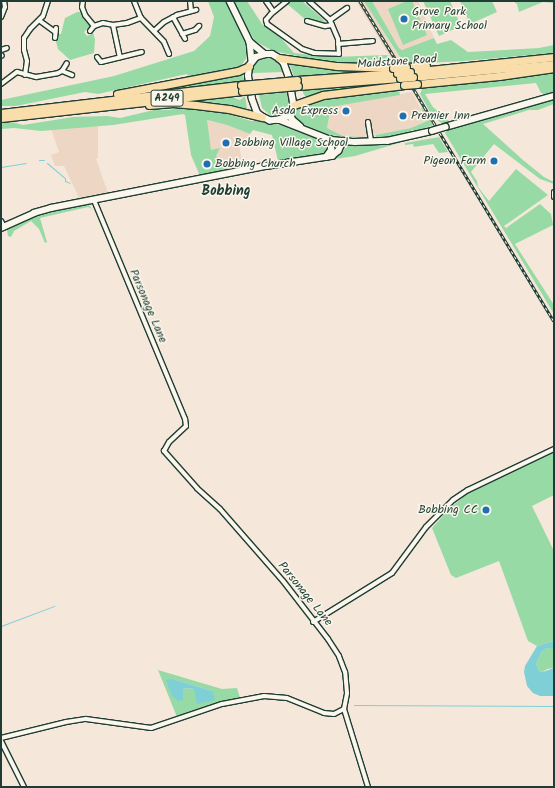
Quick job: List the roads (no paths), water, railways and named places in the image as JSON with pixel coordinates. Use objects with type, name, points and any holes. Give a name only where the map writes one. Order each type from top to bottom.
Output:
[{"type":"highway","name":"Maidstone Road","points":[[411,75],[554,57]]},
{"type":"highway","points":[[279,58],[411,75],[498,76],[554,68]]},
{"type":"highway","points":[[93,104],[132,90],[238,71],[250,64]]},
{"type":"highway","name":"Maidstone Road","points":[[93,104],[397,73],[411,75],[554,64]]},
{"type":"highway","points":[[294,105],[323,95],[404,85],[411,75]]},
{"type":"highway","points":[[93,104],[106,109],[180,104],[212,106],[262,117]]},
{"type":"highway","name":"A249","points":[[1,113],[93,104]]},
{"type":"highway","name":"A249","points":[[1,118],[93,104]]},
{"type":"street","points":[[1,17],[4,10],[4,1]]},
{"type":"street","points":[[25,74],[27,61],[24,50],[24,38],[30,29],[40,21],[46,10],[48,1]]},
{"type":"street","points":[[83,1],[80,7],[94,26]]},
{"type":"street","points":[[134,1],[141,18],[164,42],[169,54]]},
{"type":"street","points":[[190,1],[191,11]]},
{"type":"street","points":[[230,1],[250,42],[265,54]]},
{"type":"street","points":[[266,1],[274,11]]},
{"type":"street","points":[[287,1],[274,11],[266,20],[267,24],[302,49],[325,54],[339,54],[338,44],[330,20],[309,1]]},
{"type":"street","points":[[330,20],[347,8]]},
{"type":"street","points":[[154,31],[164,22],[173,17],[196,10]]},
{"type":"street","points":[[173,17],[185,39]]},
{"type":"street","points":[[90,31],[94,26],[103,23],[113,25],[127,23],[141,18]]},
{"type":"street","points":[[40,21],[55,30],[55,38]]},
{"type":"street","points":[[307,21],[325,26],[332,25]]},
{"type":"street","points":[[113,25],[120,57]]},
{"type":"street","points":[[182,34],[194,30],[199,26]]},
{"type":"street","points":[[338,44],[373,41]]},
{"type":"street","points":[[250,42],[250,64],[248,76],[252,99],[257,113],[270,120],[279,120],[287,117],[292,112]]},
{"type":"street","points":[[1,50],[7,48]]},
{"type":"street","points":[[97,57],[101,64],[120,57],[142,52]]},
{"type":"street","points":[[250,64],[265,54],[272,54],[279,58],[286,68],[294,105],[292,119],[304,130]]},
{"type":"street","points":[[1,84],[17,72],[44,77],[62,71],[67,63]]},
{"type":"street","points":[[62,71],[72,75]]},
{"type":"street","points":[[279,120],[331,140],[371,142],[406,138],[554,96]]},
{"type":"street","points":[[368,122],[371,132],[371,142]]},
{"type":"street","points":[[326,157],[331,150],[331,140]]},
{"type":"street","points":[[2,225],[51,208],[266,166],[332,156],[338,151],[342,141]]},
{"type":"street","points":[[554,192],[554,197]]},
{"type":"street","name":"Parsonage Lane","points":[[94,200],[185,419],[186,426],[169,442],[164,451],[197,488],[220,510],[283,581],[336,650],[345,672],[347,693],[344,708]]},
{"type":"street","points":[[314,622],[392,573],[426,527],[453,500],[468,490],[554,449]]},
{"type":"street","points":[[24,787],[1,739],[66,722],[86,719],[150,728],[222,704],[264,696],[279,696],[297,700],[324,713],[334,714],[344,708],[368,787]]},
{"type":"water","points":[[554,641],[554,648],[548,648],[542,651],[536,664],[539,671],[543,672],[554,668],[554,696],[540,696],[533,693],[527,686],[524,672],[525,666],[537,646]]},
{"type":"water","points":[[173,679],[212,691],[215,700],[197,704],[194,689],[183,688],[183,700],[178,701],[172,696],[166,680]]},
{"type":"waterway","points":[[39,160],[44,160]]},
{"type":"waterway","points":[[1,167],[26,163]]},
{"type":"waterway","points":[[47,163],[65,178],[65,181],[70,183]]},
{"type":"waterway","points":[[1,626],[54,606]]},
{"type":"waterway","points":[[354,705],[554,706]]},
{"type":"railway","points":[[360,1],[398,63]]},
{"type":"railway","points":[[412,86],[436,126]]},
{"type":"railway","points":[[440,133],[554,321]]},
{"type":"place","name":"Grove Park Primary School","points":[[404,19]]},
{"type":"place","name":"Asda Express","points":[[346,111]]},
{"type":"place","name":"Premier Inn","points":[[403,116]]},
{"type":"place","name":"Bobbing Village School","points":[[226,143]]},
{"type":"place","name":"Pigeon Farm","points":[[494,161]]},
{"type":"place","name":"Bobbing Church","points":[[207,164]]},
{"type":"place","name":"Bobbing CC","points":[[486,510]]},
{"type":"district","name":"Bobbing","points":[[226,191]]}]
